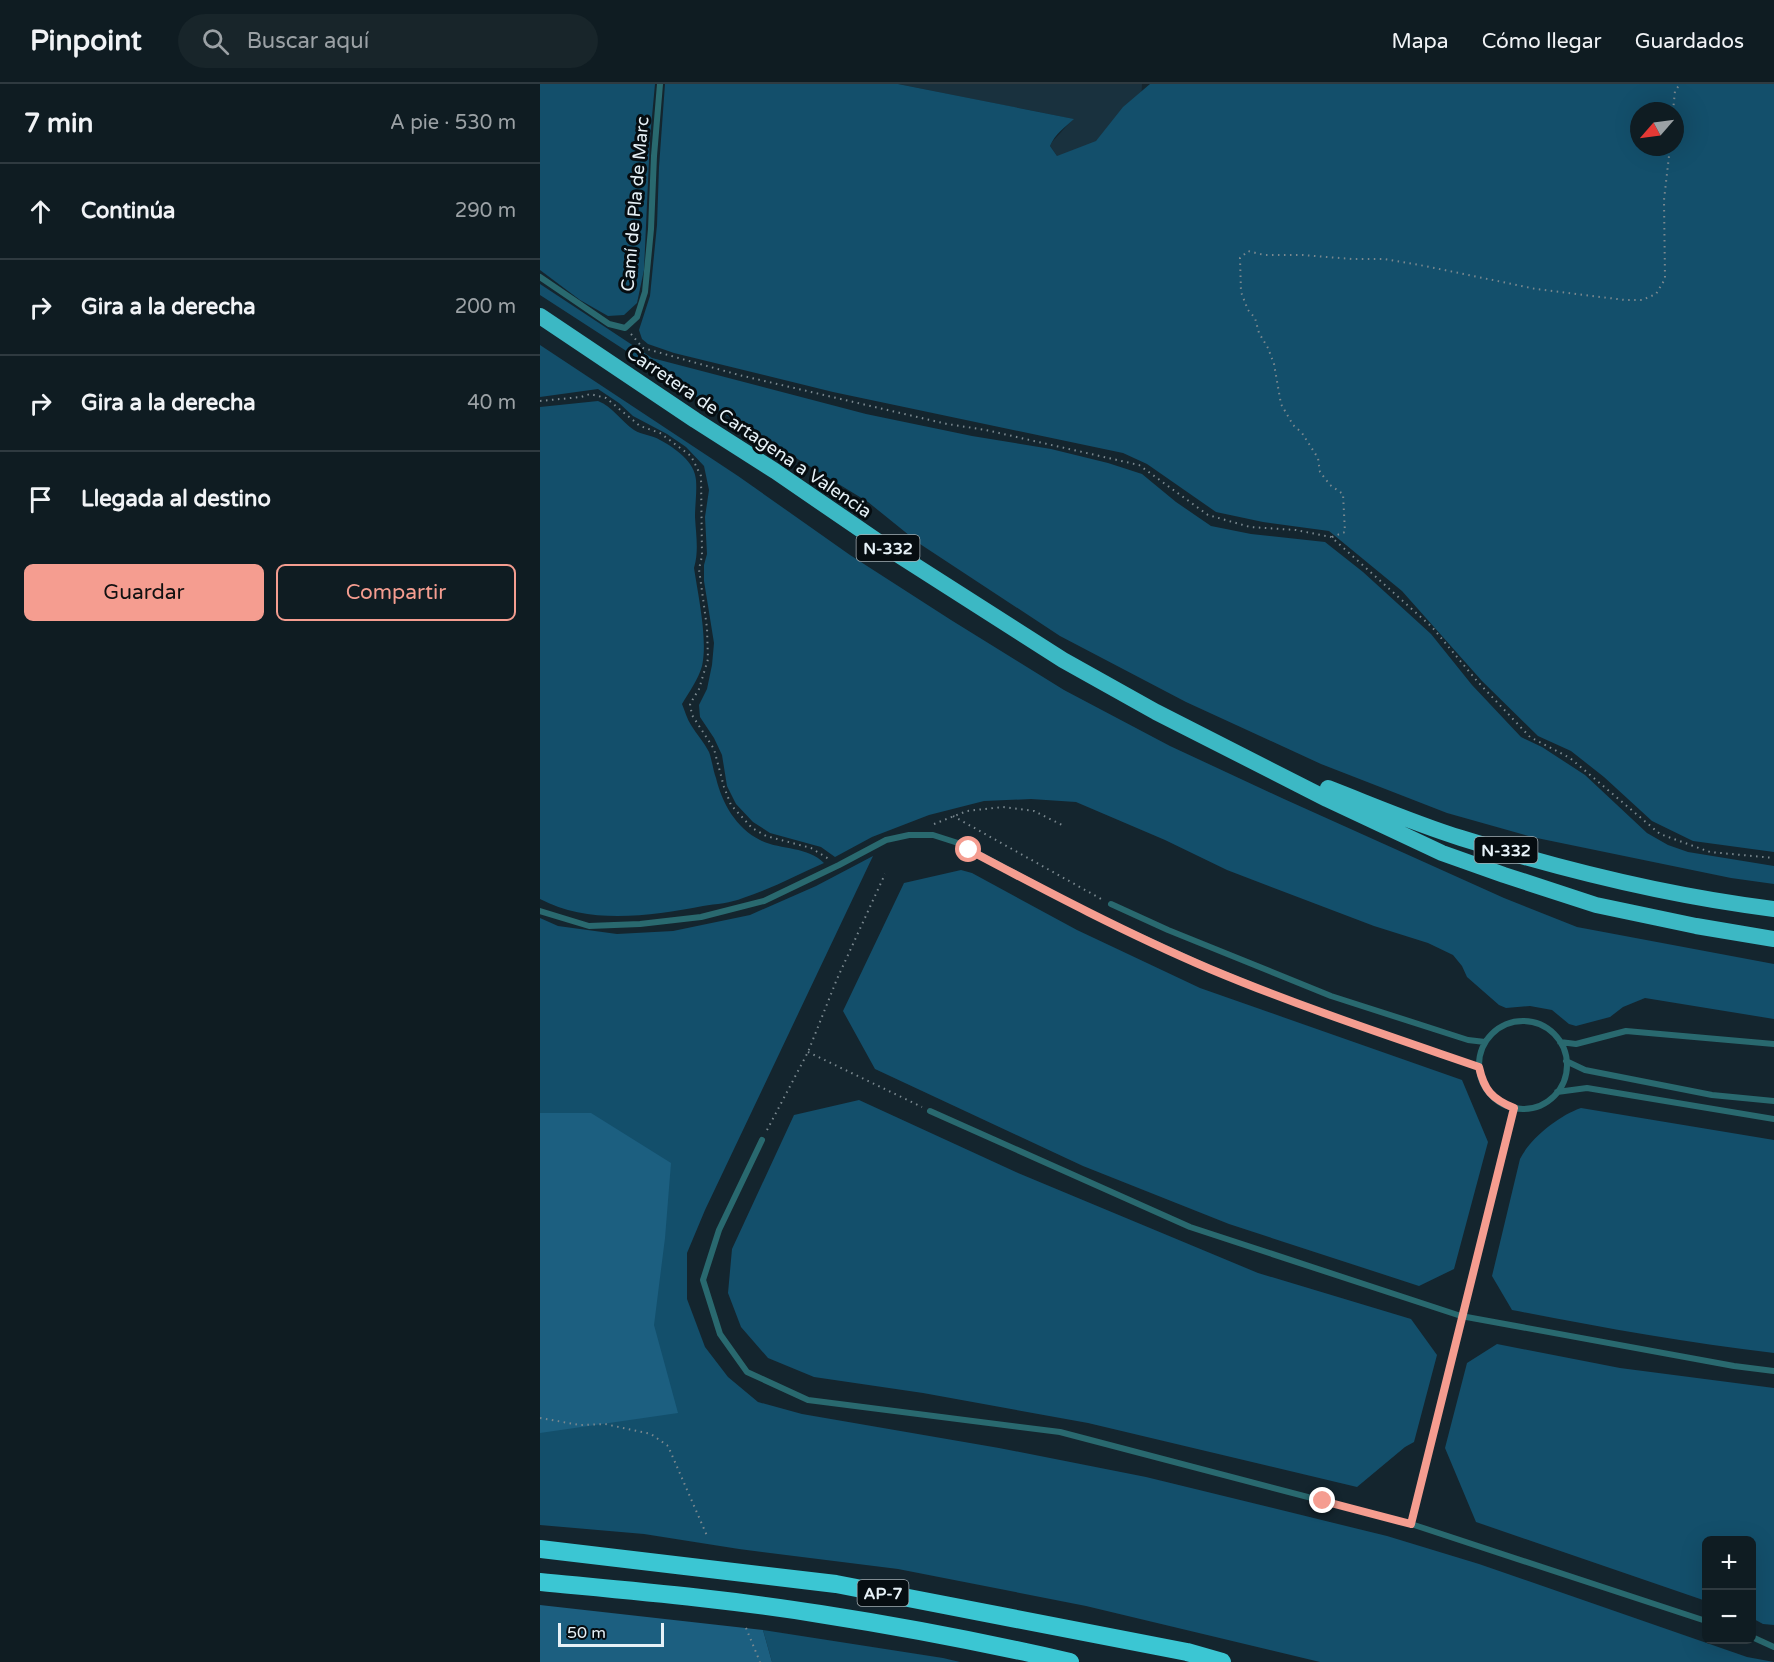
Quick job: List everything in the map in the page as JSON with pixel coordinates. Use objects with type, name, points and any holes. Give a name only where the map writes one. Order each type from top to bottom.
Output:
[{"type":"highway","name":"Carretera de Cartagena a Valencia","points":[[540,316],[695,420],[776,471],[895,553],[1064,660],[1107,686],[1327,799],[1442,853],[1596,905],[1696,926],[1774,939]]},
{"type":"highway","name":"Carretera de Cartagena a Valencia","points":[[1248,759],[1460,837],[1580,871],[1651,888],[1774,909]]},
{"type":"highway","name":"AP-7","points":[[540,1550],[836,1584],[1187,1652],[1222,1662]]},
{"type":"highway","name":"AP-7","points":[[540,1582],[671,1595],[819,1614],[981,1642],[1070,1662]]},
{"type":"lane","name":"Camí de Pla de Marc","points":[[625,328],[637,316],[645,292],[660,84]]},
{"type":"lane","points":[[540,277],[609,324],[625,328]]},
{"type":"lane","points":[[540,911],[589,926],[640,924],[701,917],[764,901],[886,840],[909,835],[933,835],[958,843],[1093,915],[1228,976],[1298,1004],[1479,1067]]},
{"type":"lane","points":[[1111,904],[1168,930],[1331,996],[1468,1040],[1485,1042]]},
{"type":"lane","points":[[1526,1021],[1539,1024],[1551,1031],[1560,1042],[1566,1061],[1566,1072],[1557,1092],[1538,1106],[1514,1108],[1501,1102],[1490,1093],[1482,1081],[1479,1067],[1485,1042],[1499,1027],[1512,1022],[1526,1021]]},
{"type":"lane","points":[[1560,1042],[1576,1044],[1626,1031],[1774,1044]]},
{"type":"lane","points":[[1566,1061],[1597,1073],[1712,1095],[1774,1101]]},
{"type":"lane","points":[[1557,1092],[1587,1088],[1774,1119]]},
{"type":"lane","points":[[1411,1524],[1514,1108]]},
{"type":"lane","points":[[930,1111],[1190,1227],[1461,1316],[1734,1366],[1774,1371]]},
{"type":"lane","points":[[762,1140],[719,1230],[703,1280],[720,1334],[747,1372],[808,1400],[1060,1432],[1411,1524],[1702,1619]]},
{"type":"lane","points":[[1756,1639],[1774,1647]]},
{"type":"path","points":[[1674,102],[1675,91],[1680,84]]},
{"type":"path","points":[[1331,537],[1345,532],[1343,494],[1330,485],[1320,472],[1318,458],[1302,433],[1293,425],[1281,404],[1274,364],[1259,333],[1255,318],[1248,310],[1241,292],[1240,258],[1248,251],[1264,255],[1384,259],[1536,289],[1642,300],[1656,294],[1665,279],[1664,200],[1669,156]]},
{"type":"path","points":[[625,328],[643,348],[739,375],[947,424],[986,430],[1139,465],[1208,515],[1250,527],[1296,530],[1331,537],[1432,627],[1477,681],[1530,737],[1570,758],[1660,834],[1710,852],[1774,858]]},
{"type":"path","points":[[540,401],[590,394],[606,398],[640,426],[660,433],[691,456],[701,476],[702,556],[699,569],[707,628],[708,659],[699,689],[690,704],[692,715],[714,749],[731,805],[752,828],[766,836],[811,848],[839,865]]},
{"type":"path","points":[[909,835],[967,811],[1003,807],[1034,811],[1064,826]]},
{"type":"path","points":[[953,816],[1111,904]]},
{"type":"path","points":[[762,1140],[808,1052],[837,979],[885,874]]},
{"type":"path","points":[[808,1052],[930,1111]]},
{"type":"path","points":[[540,1418],[580,1425],[605,1424],[651,1434],[668,1446],[708,1538]]},
{"type":"path","points":[[746,1628],[760,1662]]},
{"type":"shaded area","points":[[540,84],[655,84],[650,138],[644,270],[637,303],[624,315],[608,316],[580,300],[540,270]]},
{"type":"shaded area","points":[[665,84],[898,84],[1074,119],[1057,134],[1050,146],[1057,156],[1096,141],[1123,107],[1150,84],[1774,84],[1774,852],[1693,841],[1652,821],[1604,777],[1571,751],[1538,736],[1482,681],[1402,591],[1329,531],[1263,522],[1216,512],[1147,464],[1123,453],[833,392],[674,353],[648,344],[642,339],[639,330],[650,296],[657,225]]},
{"type":"shaded area","points":[[898,84],[1142,84],[1138,175],[1057,156],[1050,146],[1073,119]]},
{"type":"shaded area","points":[[540,284],[652,358],[866,414],[972,436],[1051,449],[1108,463],[1142,474],[1176,502],[1211,526],[1251,534],[1325,542],[1363,572],[1431,634],[1472,685],[1521,737],[1542,747],[1585,775],[1647,833],[1668,845],[1688,852],[1774,866],[1774,884],[1731,878],[1532,837],[1447,813],[1321,764],[1186,702],[1060,636],[920,544],[868,502],[649,368],[540,295]]},
{"type":"shaded area","points":[[540,345],[738,476],[850,555],[1064,690],[1170,746],[1284,799],[1504,898],[1577,927],[1774,964],[1774,1019],[1645,998],[1623,1007],[1610,1017],[1576,1026],[1569,1024],[1552,1010],[1530,1006],[1506,1008],[1499,1005],[1467,977],[1453,955],[1428,943],[1374,926],[1227,870],[1165,840],[1076,802],[1031,799],[984,801],[929,815],[872,837],[835,857],[821,847],[770,833],[753,822],[736,804],[727,786],[722,755],[700,717],[699,705],[707,689],[714,643],[704,581],[707,554],[705,517],[709,490],[704,466],[686,447],[633,416],[598,389],[540,397]]},
{"type":"shaded area","points":[[598,401],[634,430],[657,438],[678,451],[695,473],[697,549],[694,568],[702,617],[704,655],[698,676],[682,704],[690,723],[709,752],[726,805],[737,822],[751,835],[768,843],[810,854],[824,863],[734,901],[662,913],[620,916],[579,912],[540,899],[540,407]]},
{"type":"shaded area","points":[[873,856],[705,1210],[687,1253],[687,1299],[705,1347],[728,1377],[758,1402],[802,1414],[999,1448],[1146,1477],[1387,1536],[1479,1564],[1702,1641],[1702,1644],[1710,1644],[1747,1657],[1774,1662],[1320,1662],[1086,1606],[898,1569],[739,1549],[644,1534],[540,1525],[540,918],[558,926],[617,934],[673,931],[750,915],[816,886]]},
{"type":"shaded area","points":[[961,870],[972,873],[1077,930],[1200,988],[1462,1080],[1488,1142],[1454,1269],[1419,1286],[1229,1224],[1083,1166],[875,1069],[843,1011],[904,883]]},
{"type":"shaded area","points":[[859,1100],[1018,1173],[1258,1273],[1411,1319],[1437,1355],[1414,1442],[1357,1487],[1088,1423],[923,1393],[814,1377],[768,1358],[741,1327],[728,1293],[732,1249],[794,1115]]},
{"type":"shaded area","points":[[1581,1108],[1774,1140],[1774,1353],[1643,1334],[1512,1310],[1492,1276],[1520,1159],[1531,1143],[1546,1128]]},
{"type":"shaded area","points":[[540,1113],[591,1113],[671,1163],[665,1238],[654,1325],[678,1413],[540,1433]]},
{"type":"shaded area","points":[[1497,1344],[1620,1368],[1774,1388],[1774,1625],[1763,1624],[1756,1620],[1756,1536],[1702,1536],[1702,1600],[1476,1522],[1445,1448],[1467,1363]]},
{"type":"shaded area","points":[[540,1605],[763,1630],[772,1662],[540,1662]]},
{"type":"shaded area","points":[[763,1630],[943,1658],[960,1662],[772,1662]]},
{"type":"route","points":[[969,850],[1093,915],[1209,968],[1298,1004],[1479,1067],[1482,1081],[1490,1093],[1501,1102],[1514,1108],[1411,1524],[1323,1501]]}]
